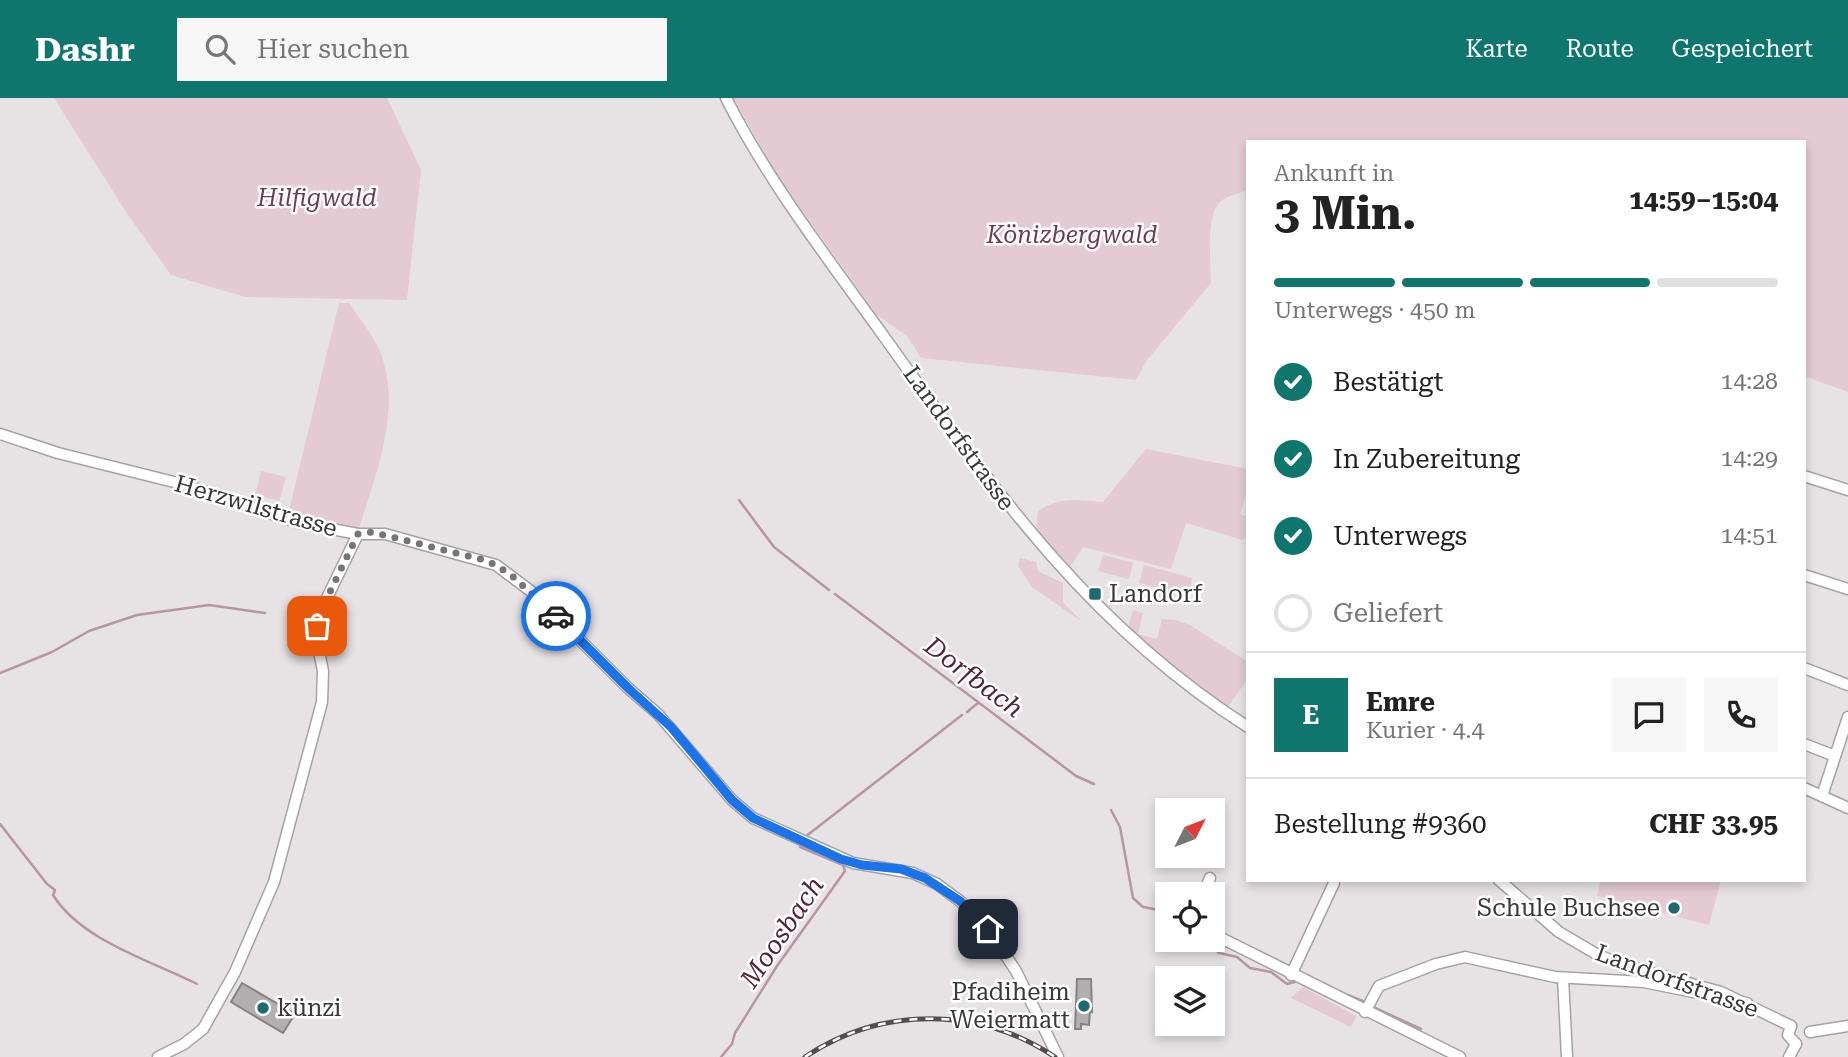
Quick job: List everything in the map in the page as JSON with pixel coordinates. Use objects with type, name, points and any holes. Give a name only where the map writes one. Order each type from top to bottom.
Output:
[{"type":"street","name":"Landorfstrasse","points":[[726,98],[812,237],[961,442],[1040,545],[1131,639],[1186,684],[1246,726]]},
{"type":"street","name":"Herzwilstrasse","points":[[0,434],[58,453],[182,484],[300,523],[358,534],[385,534],[496,565],[532,592],[628,688],[658,714],[732,800],[753,818],[841,859],[862,865],[901,869],[925,878],[947,891],[974,913],[1001,947],[1033,1002],[1058,1057]]},
{"type":"street","points":[[1806,477],[1848,490]]},
{"type":"street","points":[[158,1057],[184,1044],[203,1029],[235,972],[274,881],[322,702],[323,671],[316,637],[317,626],[325,602],[358,534]]},
{"type":"street","points":[[1806,576],[1848,589]]},
{"type":"street","points":[[1806,669],[1848,685]]},
{"type":"street","points":[[1822,796],[1848,717]]},
{"type":"street","points":[[1806,745],[1835,756]]},
{"type":"street","points":[[1806,789],[1848,808]]},
{"type":"street","points":[[1208,882],[1210,878]]},
{"type":"street","name":"Landorfstrasse","points":[[1501,882],[1559,932],[1598,955],[1639,970],[1698,984],[1747,1003],[1791,1026]]},
{"type":"street","points":[[1291,975],[1334,883]]},
{"type":"street","points":[[1225,940],[1365,1012],[1461,1057]]},
{"type":"street","points":[[1365,1012],[1379,986],[1436,964],[1465,957],[1563,978],[1644,982],[1747,1003]]},
{"type":"street","points":[[1563,978],[1567,1057]]},
{"type":"street","name":"Landorfstrasse","points":[[1791,1026],[1804,1024],[1810,1032],[1848,1026]]},
{"type":"street","name":"Landorfstrasse","points":[[1791,1026],[1789,1038],[1796,1044]]},
{"type":"street","points":[[1789,1057],[1796,1044],[1806,1042],[1810,1032]]},
{"type":"green space","name":"Hilfigwald","points":[[54,98],[387,98],[421,170],[407,300],[245,297],[171,275],[126,212]]},
{"type":"green space","name":"Könizbergwald","points":[[733,98],[1848,98],[1848,392],[1806,377],[1806,140],[1246,140],[1246,191],[1221,201],[1213,217],[1210,240],[1211,283],[1147,360],[1136,380],[921,358],[908,337],[877,315],[784,186]]},
{"type":"green space","points":[[339,303],[349,303],[376,343],[386,371],[389,393],[380,461],[360,525],[356,528],[322,524],[322,518],[317,524],[288,515]]},
{"type":"green space","points":[[1146,449],[1246,469],[1246,494],[1240,514],[1246,516],[1246,536],[1243,540],[1186,523],[1171,569],[1083,547],[1069,569],[1036,531],[1038,511],[1062,501],[1103,502]]},
{"type":"green space","points":[[261,471],[286,477],[279,501],[255,495]]},
{"type":"green space","points":[[1103,555],[1133,563],[1129,579],[1098,571]]},
{"type":"green space","points":[[1020,558],[1036,562],[1038,571],[1063,583],[1063,602],[1081,621],[1033,588],[1018,566]]},
{"type":"green space","points":[[1144,565],[1192,578],[1189,596],[1139,583]]},
{"type":"green space","points":[[1133,610],[1143,613],[1138,634],[1157,639],[1162,619],[1190,625],[1246,661],[1246,681],[1228,707],[1188,680],[1128,629]]},
{"type":"green space","name":"Schule Buchsee","points":[[1600,882],[1720,882],[1709,925],[1597,896]]},
{"type":"green space","points":[[1303,987],[1356,1016],[1351,1027],[1291,998]]},
{"type":"building","name":"Pfadiheim Weiermatt","points":[[1077,979],[1091,979],[1092,1012],[1090,1011],[1089,1025],[1081,1024],[1081,1029],[1075,1029]]},
{"type":"building","name":"künzi","points":[[242,983],[295,1014],[283,1033],[231,1002]]},
{"type":"waterway","name":"Dorfbach","points":[[739,500],[774,547],[829,590]]},
{"type":"waterway","name":"Dorfbach","points":[[835,594],[1076,776],[1094,784]]},
{"type":"waterway","points":[[0,673],[52,652],[89,631],[137,615],[209,605],[265,613]]},
{"type":"waterway","name":"Moosbach","points":[[967,712],[978,703]]},
{"type":"waterway","name":"Moosbach","points":[[805,837],[962,715]]},
{"type":"waterway","name":"Dorfbach","points":[[1111,810],[1120,827],[1133,898],[1143,907],[1155,910]]},
{"type":"waterway","points":[[0,824],[47,884],[55,890],[53,895],[65,911],[81,925],[98,937],[197,984]]},
{"type":"waterway","name":"Moosbach","points":[[721,1057],[732,1044],[735,1033],[777,966],[845,871],[843,865],[800,847]]},
{"type":"waterway","name":"Dorfbach","points":[[1218,952],[1237,957],[1250,968],[1271,972],[1287,984],[1298,981]]},
{"type":"waterway","name":"Dorfbach","points":[[1348,995],[1365,1002]]},
{"type":"waterway","name":"Dorfbach","points":[[1373,1007],[1421,1029]]},
{"type":"railway","points":[[805,1057],[834,1040],[865,1028],[897,1021],[930,1019],[963,1021],[995,1028],[1026,1040],[1055,1057]]},
{"type":"way so far","points":[[317,626],[325,602],[358,534],[372,532],[488,561],[510,574],[556,616]]},
{"type":"place","name":"Landorf","points":[[1095,594]]},
{"type":"place","name":"Schule Buchsee","points":[[1674,908]]},
{"type":"place","name":"Pfadiheim Weiermatt","points":[[1084,1006]]},
{"type":"place","name":"künzi","points":[[263,1008]]},
{"type":"route","points":[[556,616],[671,727],[732,800],[753,818],[841,859],[862,865],[901,869],[925,878],[960,901],[988,929]]}]
